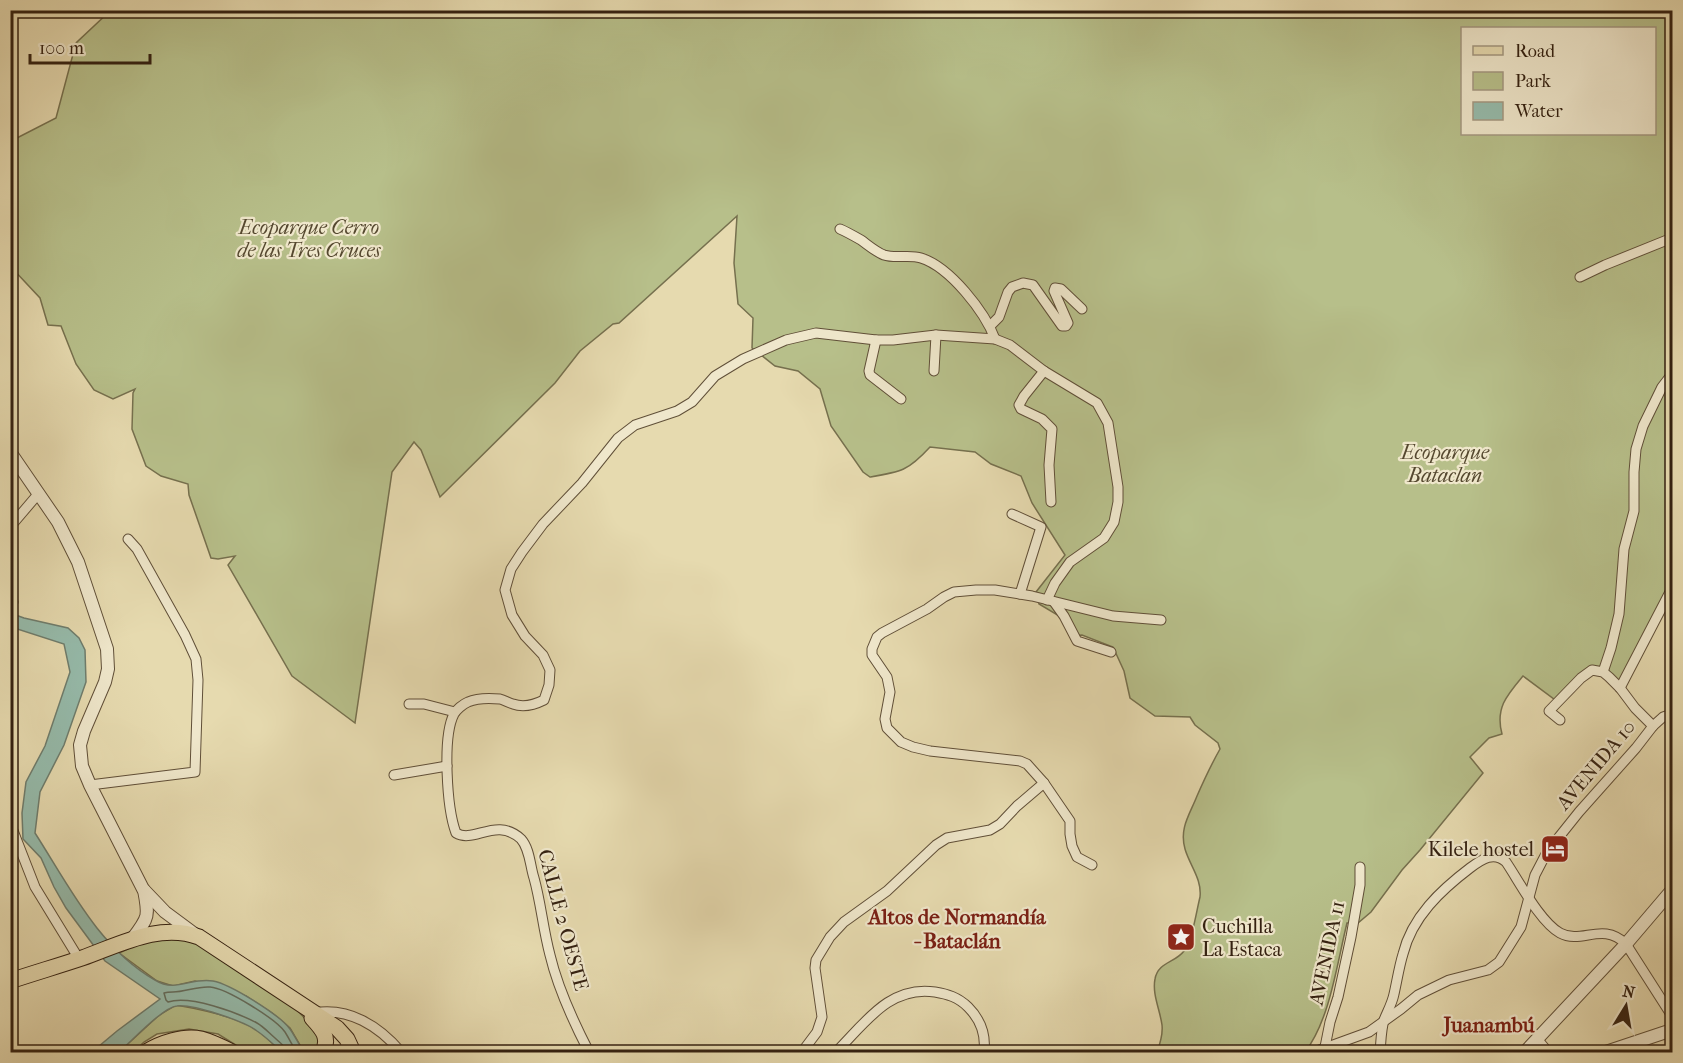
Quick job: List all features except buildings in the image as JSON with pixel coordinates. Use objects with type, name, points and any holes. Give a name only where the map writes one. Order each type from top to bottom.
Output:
[{"type":"main road","points":[[10,981],[129,940],[161,932],[187,933],[199,938],[337,1028],[347,1039],[353,1053]]},
{"type":"main road","points":[[296,1001],[324,1032],[326,1047],[323,1053]]},
{"type":"main road","points":[[146,1053],[156,1046],[180,1039],[198,1038],[232,1053]]},
{"type":"street","points":[[840,229],[884,255],[920,257],[946,272],[977,307],[990,326],[995,339]]},
{"type":"street","points":[[1580,278],[1605,265],[1672,238]]},
{"type":"street","points":[[990,326],[999,317],[1008,292],[1012,287],[1023,283],[1033,285],[1062,326],[1066,327],[1068,323],[1054,291],[1055,288],[1061,289],[1082,309]]},
{"type":"street","points":[[409,704],[424,704],[455,712],[466,702],[483,699],[501,699],[516,705],[533,705],[544,700],[549,686],[549,670],[543,655],[525,636],[512,615],[505,590],[511,569],[543,524],[582,483],[618,438],[635,425],[685,407],[715,376],[743,359],[786,340],[816,333],[876,340],[936,335],[995,339],[1010,345],[1044,370],[1097,403],[1108,423],[1118,487],[1114,522],[1104,538],[1070,562],[1055,582],[1051,601]]},
{"type":"street","points":[[934,371],[936,335]]},
{"type":"street","points":[[876,340],[870,375],[901,399]]},
{"type":"street","points":[[1044,370],[1024,396],[1020,407],[1042,419],[1052,429],[1049,465],[1052,502]]},
{"type":"street","points":[[1603,672],[1619,614],[1624,549],[1634,511],[1636,449],[1643,426],[1662,387],[1672,374]]},
{"type":"street","points":[[10,452],[58,522],[78,562],[102,632],[108,659],[105,682],[80,745],[82,766],[90,785],[143,889],[148,911],[144,924],[129,940]]},
{"type":"street","points":[[10,527],[39,493]]},
{"type":"street","points":[[1012,514],[1041,527],[1020,594]]},
{"type":"street","points":[[90,785],[195,772],[198,680],[196,659],[137,549],[128,538]]},
{"type":"street","points":[[1620,688],[1672,588]]},
{"type":"street","points":[[1092,865],[1077,857],[1072,846],[1070,821],[1044,783],[1027,764],[1020,760],[930,751],[901,742],[887,728],[885,719],[890,692],[887,677],[872,655],[872,649],[882,633],[954,592],[994,590],[1113,616],[1161,620]]},
{"type":"street","points":[[1051,601],[1065,616],[1077,641],[1111,651]]},
{"type":"street","points":[[1560,720],[1549,711],[1581,678],[1592,670],[1603,672],[1653,726]]},
{"type":"street","name":"CALLE 2 OESTE","points":[[455,712],[451,724],[447,766],[456,833],[465,837],[497,829],[510,832],[521,840],[526,848],[550,956],[568,1012],[589,1053]]},
{"type":"street","name":"AVENIDA 10","points":[[1314,1053],[1369,1032],[1418,995],[1449,980],[1488,970],[1499,962],[1521,927],[1535,875],[1547,852],[1653,726],[1663,717],[1672,714]]},
{"type":"street","points":[[394,776],[447,766]]},
{"type":"street","points":[[802,1053],[817,1032],[822,1017],[815,968],[816,960],[830,937],[844,922],[887,891],[936,845],[947,838],[990,830],[1000,824],[1044,783]]},
{"type":"street","points":[[10,822],[35,887],[85,957]]},
{"type":"street","points":[[1380,1053],[1384,1022],[1394,996],[1403,952],[1413,930],[1428,905],[1458,877],[1490,856],[1497,856],[1506,862],[1547,922],[1560,933],[1572,936],[1607,933],[1618,936],[1626,944],[1672,1016]]},
{"type":"street","name":"AVENIDA 11","points":[[1325,1047],[1351,937],[1360,885],[1360,867]]},
{"type":"street","points":[[143,889],[165,912],[199,938]]},
{"type":"street","points":[[1525,1053],[1626,944],[1672,890]]},
{"type":"street","points":[[833,1053],[840,1049],[882,1006],[907,993],[922,991],[951,995],[973,1012],[981,1026],[985,1043],[984,1053]]},
{"type":"street","points":[[314,1012],[330,1011],[356,1016],[378,1030],[401,1053]]},
{"type":"street","points":[[1606,1053],[1672,1030]]},
{"type":"street","points":[[1538,1040],[1548,1053]]},
{"type":"green space","points":[[110,11],[1672,11],[1672,588],[1620,688],[1592,670],[1558,702],[1523,676],[1512,689],[1501,709],[1502,734],[1489,738],[1470,757],[1483,773],[1402,870],[1371,912],[1358,923],[1347,923],[1327,1008],[1314,1039],[1305,1052],[1157,1052],[1162,1028],[1155,996],[1155,979],[1160,969],[1180,955],[1187,946],[1200,897],[1197,878],[1185,849],[1184,828],[1202,784],[1220,749],[1218,743],[1195,725],[1190,717],[1155,716],[1130,698],[1124,671],[1113,647],[1082,635],[1072,636],[1061,617],[1039,604],[1036,592],[1065,555],[1032,503],[1021,476],[991,464],[975,452],[930,447],[910,466],[897,472],[870,477],[863,472],[831,426],[820,389],[798,371],[775,366],[752,348],[753,318],[738,304],[734,263],[737,216],[619,323],[613,324],[580,351],[555,383],[440,497],[421,450],[414,442],[392,472],[355,723],[292,676],[228,565],[235,556],[211,558],[189,495],[188,484],[161,476],[146,466],[132,429],[135,389],[113,399],[94,390],[76,364],[61,326],[48,325],[40,298],[11,267],[11,141],[56,118],[76,43]]},
{"type":"green space","points":[[163,938],[186,939],[195,942],[293,1006],[320,1034],[316,1052],[304,1052],[290,1028],[246,996],[195,981],[173,986],[157,981],[119,953],[128,947]]},
{"type":"green space","points":[[176,1005],[240,1021],[260,1033],[282,1052],[247,1052],[218,1034],[189,1029],[157,1034],[133,1052],[119,1052],[159,1015]]},
{"type":"water","points":[[10,613],[68,628],[79,638],[85,650],[86,682],[64,745],[40,792],[35,833],[73,894],[101,933],[135,967],[163,984],[177,985],[205,980],[221,983],[231,988],[266,1008],[285,1023],[304,1052],[282,1052],[260,1033],[241,1023],[206,1010],[177,1006],[156,1018],[119,1052],[92,1052],[160,999],[105,961],[66,908],[41,858],[23,839],[22,813],[26,782],[45,746],[70,672],[64,644],[11,627]]},
{"type":"place","name":"Kilele hostel","points":[[1555,849]]},
{"type":"place","name":"Cuchilla La Estaca","points":[[1181,937]]},
{"type":"district","name":"Altos de Normandía - Bataclán","points":[[957,929]]},
{"type":"district","name":"Juanambú","points":[[1489,1025]]},
{"type":"park label","name":"Ecoparque Cerro de las Tres Cruces","points":[[309,238]]},
{"type":"park label","name":"Ecoparque Bataclan","points":[[1445,464]]}]
